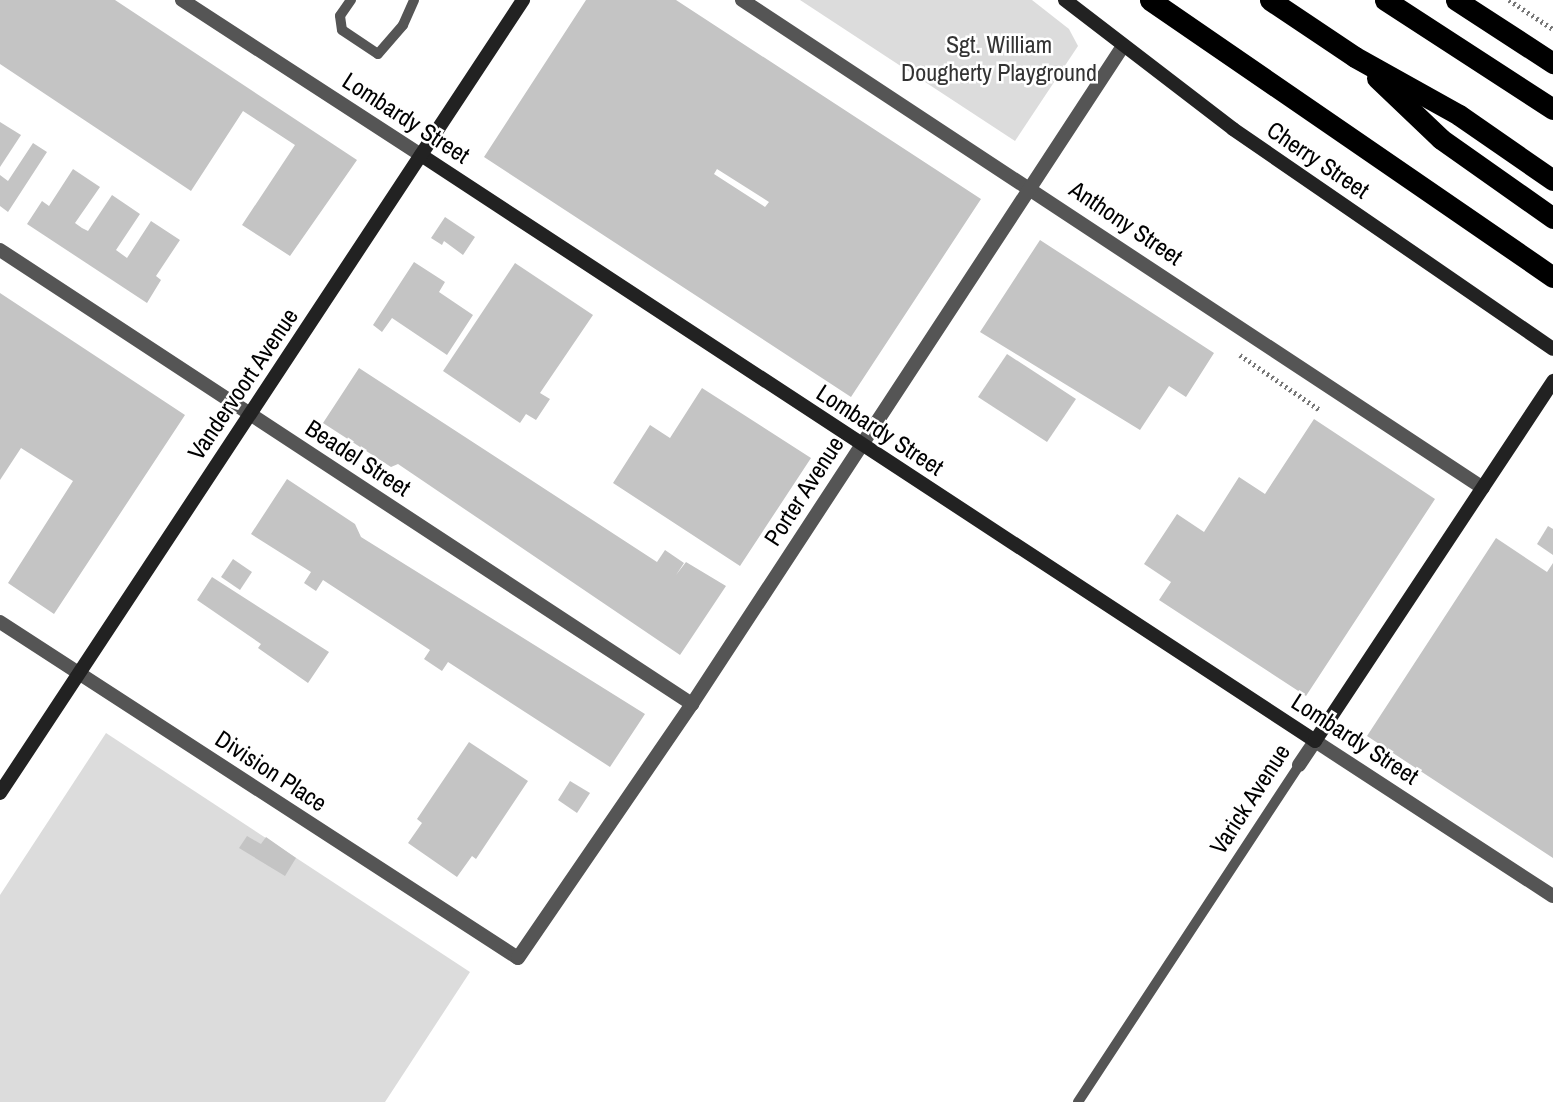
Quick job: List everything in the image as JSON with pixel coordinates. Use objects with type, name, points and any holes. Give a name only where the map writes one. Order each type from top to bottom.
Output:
[{"type":"highway","points":[[1150,0],[1551,276]]},
{"type":"highway","points":[[1270,0],[1355,57],[1460,115],[1553,180]]},
{"type":"highway","points":[[1385,0],[1553,109]]},
{"type":"highway","points":[[1456,0],[1553,63]]},
{"type":"highway","points":[[1355,57],[1441,139],[1553,218]]},
{"type":"main road","name":"Vandervoort Avenue","points":[[0,793],[523,0]]},
{"type":"main road","name":"Cherry Street","points":[[1065,0],[1244,137],[1553,349]]},
{"type":"main road","name":"Lombardy Street","points":[[421,156],[1315,741]]},
{"type":"main road","name":"Varick Avenue","points":[[1315,741],[1553,381]]},
{"type":"street","name":"Lombardy Street","points":[[182,0],[421,156]]},
{"type":"street","name":"Anthony Street","points":[[742,0],[1030,187],[1483,488]]},
{"type":"street","name":"Porter Avenue","points":[[518,958],[692,704],[1123,46]]},
{"type":"street","name":"Beadel Street","points":[[0,250],[692,704]]},
{"type":"street","name":"Division Place","points":[[0,622],[518,958]]},
{"type":"street","name":"Lombardy Street","points":[[1315,741],[1553,896]]},
{"type":"street","name":"Varick Avenue","points":[[1299,765],[1315,741]]},
{"type":"lane","points":[[351,0],[340,16],[342,30],[378,54],[403,25],[414,0]]},
{"type":"lane","name":"Varick Avenue","points":[[1078,1102],[1299,765]]},
{"type":"path","points":[[1509,0],[1553,29]]},
{"type":"path","points":[[1240,355],[1320,410]]},
{"type":"green space","name":"Sgt. William Dougherty Playground","points":[[800,0],[1032,0],[1069,29],[1078,46],[1015,141]]},
{"type":"green space","points":[[106,733],[470,972],[385,1102],[0,1102],[0,895]]},
{"type":"building","points":[[0,0],[115,0],[357,160],[290,256],[242,225],[295,145],[243,111],[191,191],[0,64]]},
{"type":"building","points":[[586,0],[676,0],[981,199],[851,397],[484,157]],"holes":[[[717,169],[769,202],[765,207],[714,174]]]},
{"type":"building","points":[[0,122],[21,135],[0,167]]},
{"type":"building","points":[[33,143],[47,152],[8,212],[0,206],[0,175],[8,181]]},
{"type":"building","points":[[73,169],[100,187],[75,223],[82,228],[88,231],[112,195],[140,214],[116,250],[127,258],[151,221],[180,240],[156,276],[161,280],[147,303],[27,224],[42,201],[49,206]]},
{"type":"building","points":[[445,217],[475,237],[463,255],[444,241],[442,245],[431,238]]},
{"type":"building","points":[[1040,240],[1214,353],[1186,397],[1169,386],[1140,430],[980,332]]},
{"type":"building","points":[[414,262],[445,282],[439,292],[473,315],[447,355],[392,318],[382,332],[373,325]]},
{"type":"building","points":[[515,263],[593,315],[540,393],[550,399],[536,420],[526,414],[520,423],[443,371]]},
{"type":"building","points":[[0,293],[185,415],[54,614],[8,583],[73,481],[21,448],[0,480]]},
{"type":"building","points":[[1007,354],[1076,399],[1047,442],[978,397]]},
{"type":"building","points":[[359,368],[657,562],[665,550],[684,563],[676,575],[686,562],[726,586],[680,655],[398,464],[391,467],[323,423]]},
{"type":"building","points":[[702,388],[811,458],[740,566],[613,483],[650,425],[670,438]]},
{"type":"building","points":[[1314,419],[1435,499],[1306,696],[1159,600],[1171,582],[1144,564],[1177,514],[1204,532],[1239,477],[1265,494]]},
{"type":"building","points":[[287,479],[355,524],[361,537],[645,714],[610,767],[448,662],[442,671],[424,659],[430,650],[323,580],[316,591],[304,583],[311,572],[251,534]]},
{"type":"building","points":[[1548,526],[1553,529],[1553,555],[1537,544]]},
{"type":"building","points":[[1496,538],[1547,572],[1553,563],[1553,858],[1367,736]]},
{"type":"building","points":[[233,559],[252,572],[240,590],[221,577]]},
{"type":"building","points":[[212,577],[329,652],[308,683],[258,648],[261,644],[197,600]]},
{"type":"building","points":[[469,742],[528,781],[476,859],[472,856],[457,877],[408,843],[422,823],[417,819]]},
{"type":"building","points":[[570,781],[590,793],[577,813],[558,800]]},
{"type":"building","points":[[247,836],[261,844],[266,837],[296,858],[285,876],[239,848]]}]
